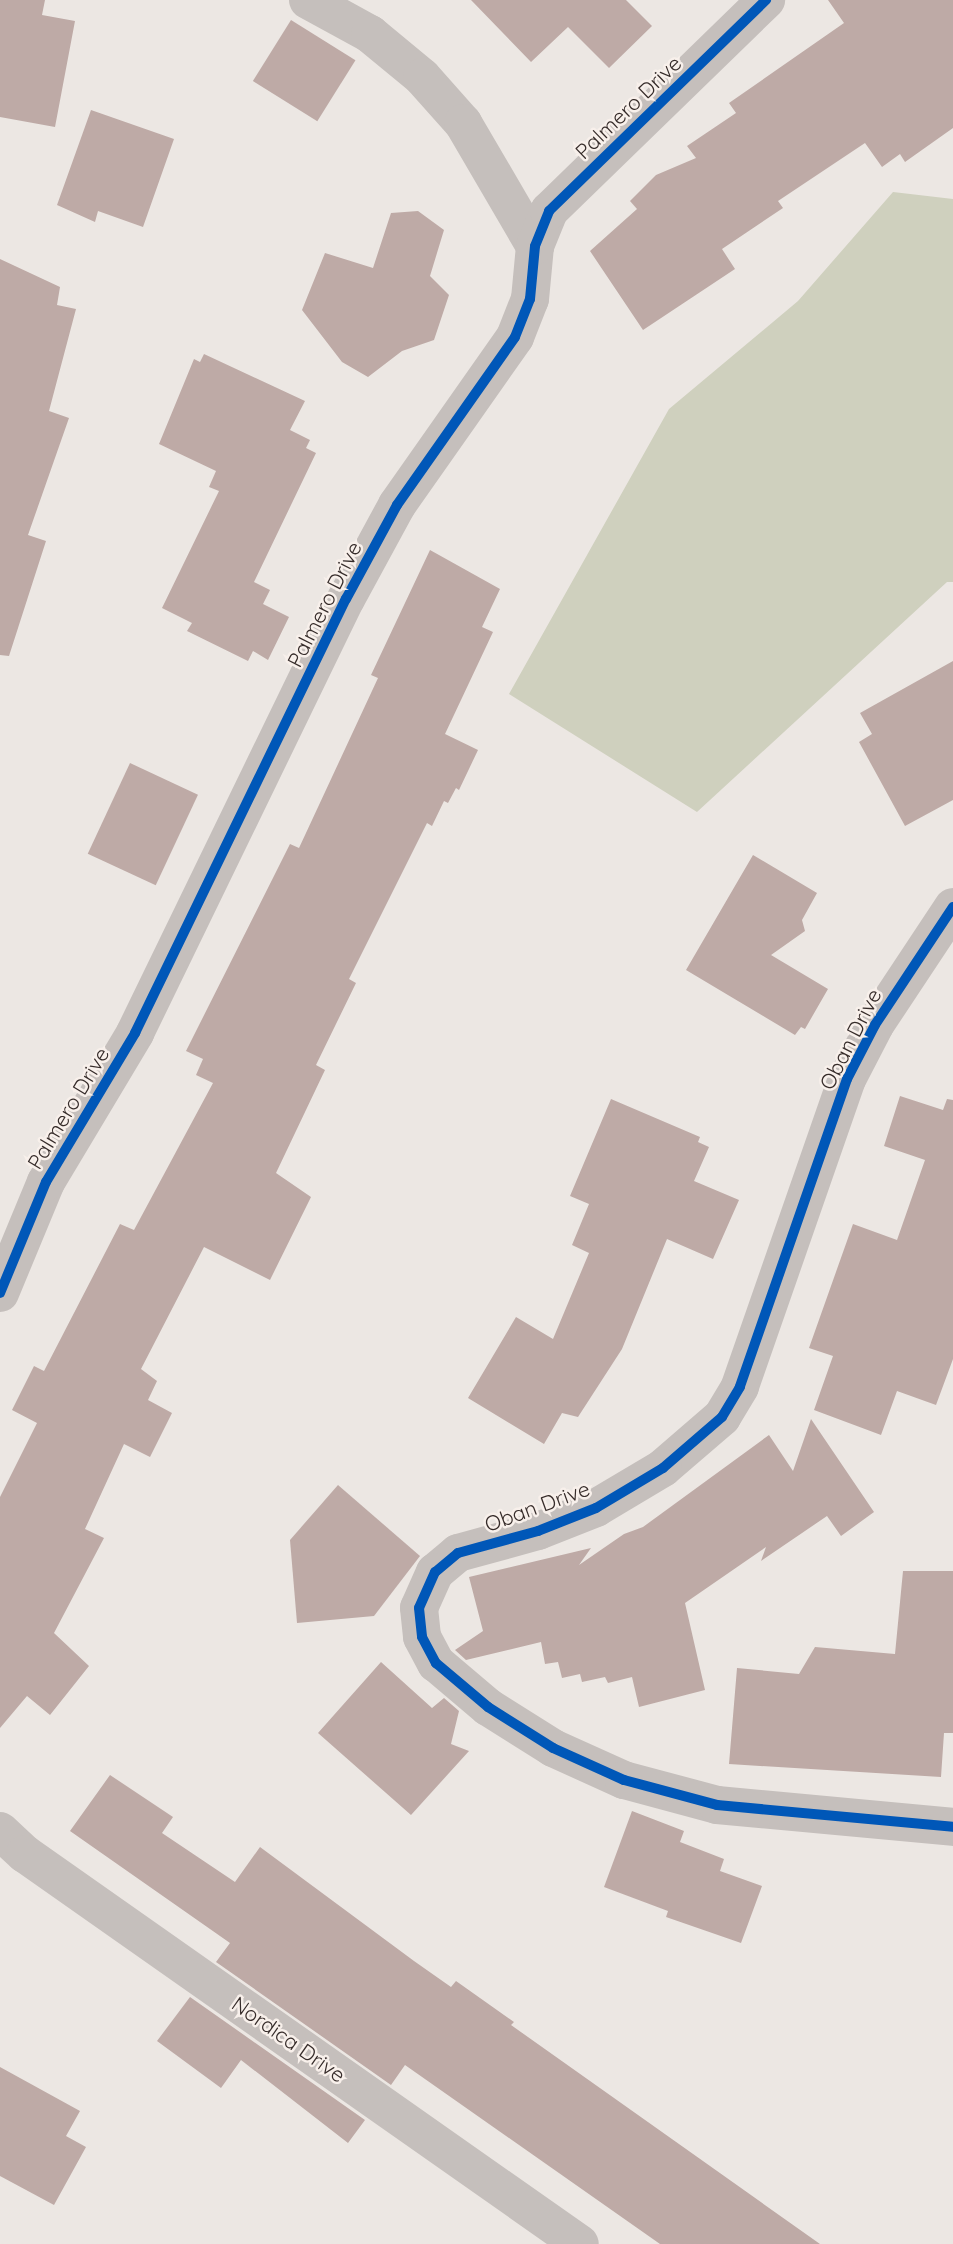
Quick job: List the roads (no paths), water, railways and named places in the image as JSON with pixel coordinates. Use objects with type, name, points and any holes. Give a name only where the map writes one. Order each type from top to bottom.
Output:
[{"type":"street","points":[[308,0],[370,34],[422,77],[463,123],[535,246]]},
{"type":"street","name":"Palmero Drive","points":[[0,1293],[46,1182],[135,1032],[346,599],[397,505],[515,337],[530,299],[535,246],[549,211],[766,0]]},
{"type":"street","name":"Oban Drive","points":[[953,907],[875,1025],[847,1079],[740,1387],[722,1417],[663,1468],[596,1508],[538,1531],[458,1553],[435,1572],[419,1608],[422,1637],[436,1663],[478,1698],[553,1748],[624,1780],[717,1805],[953,1827]]},
{"type":"street","name":"Nordica Drive","points":[[0,1831],[580,2244]]}]
